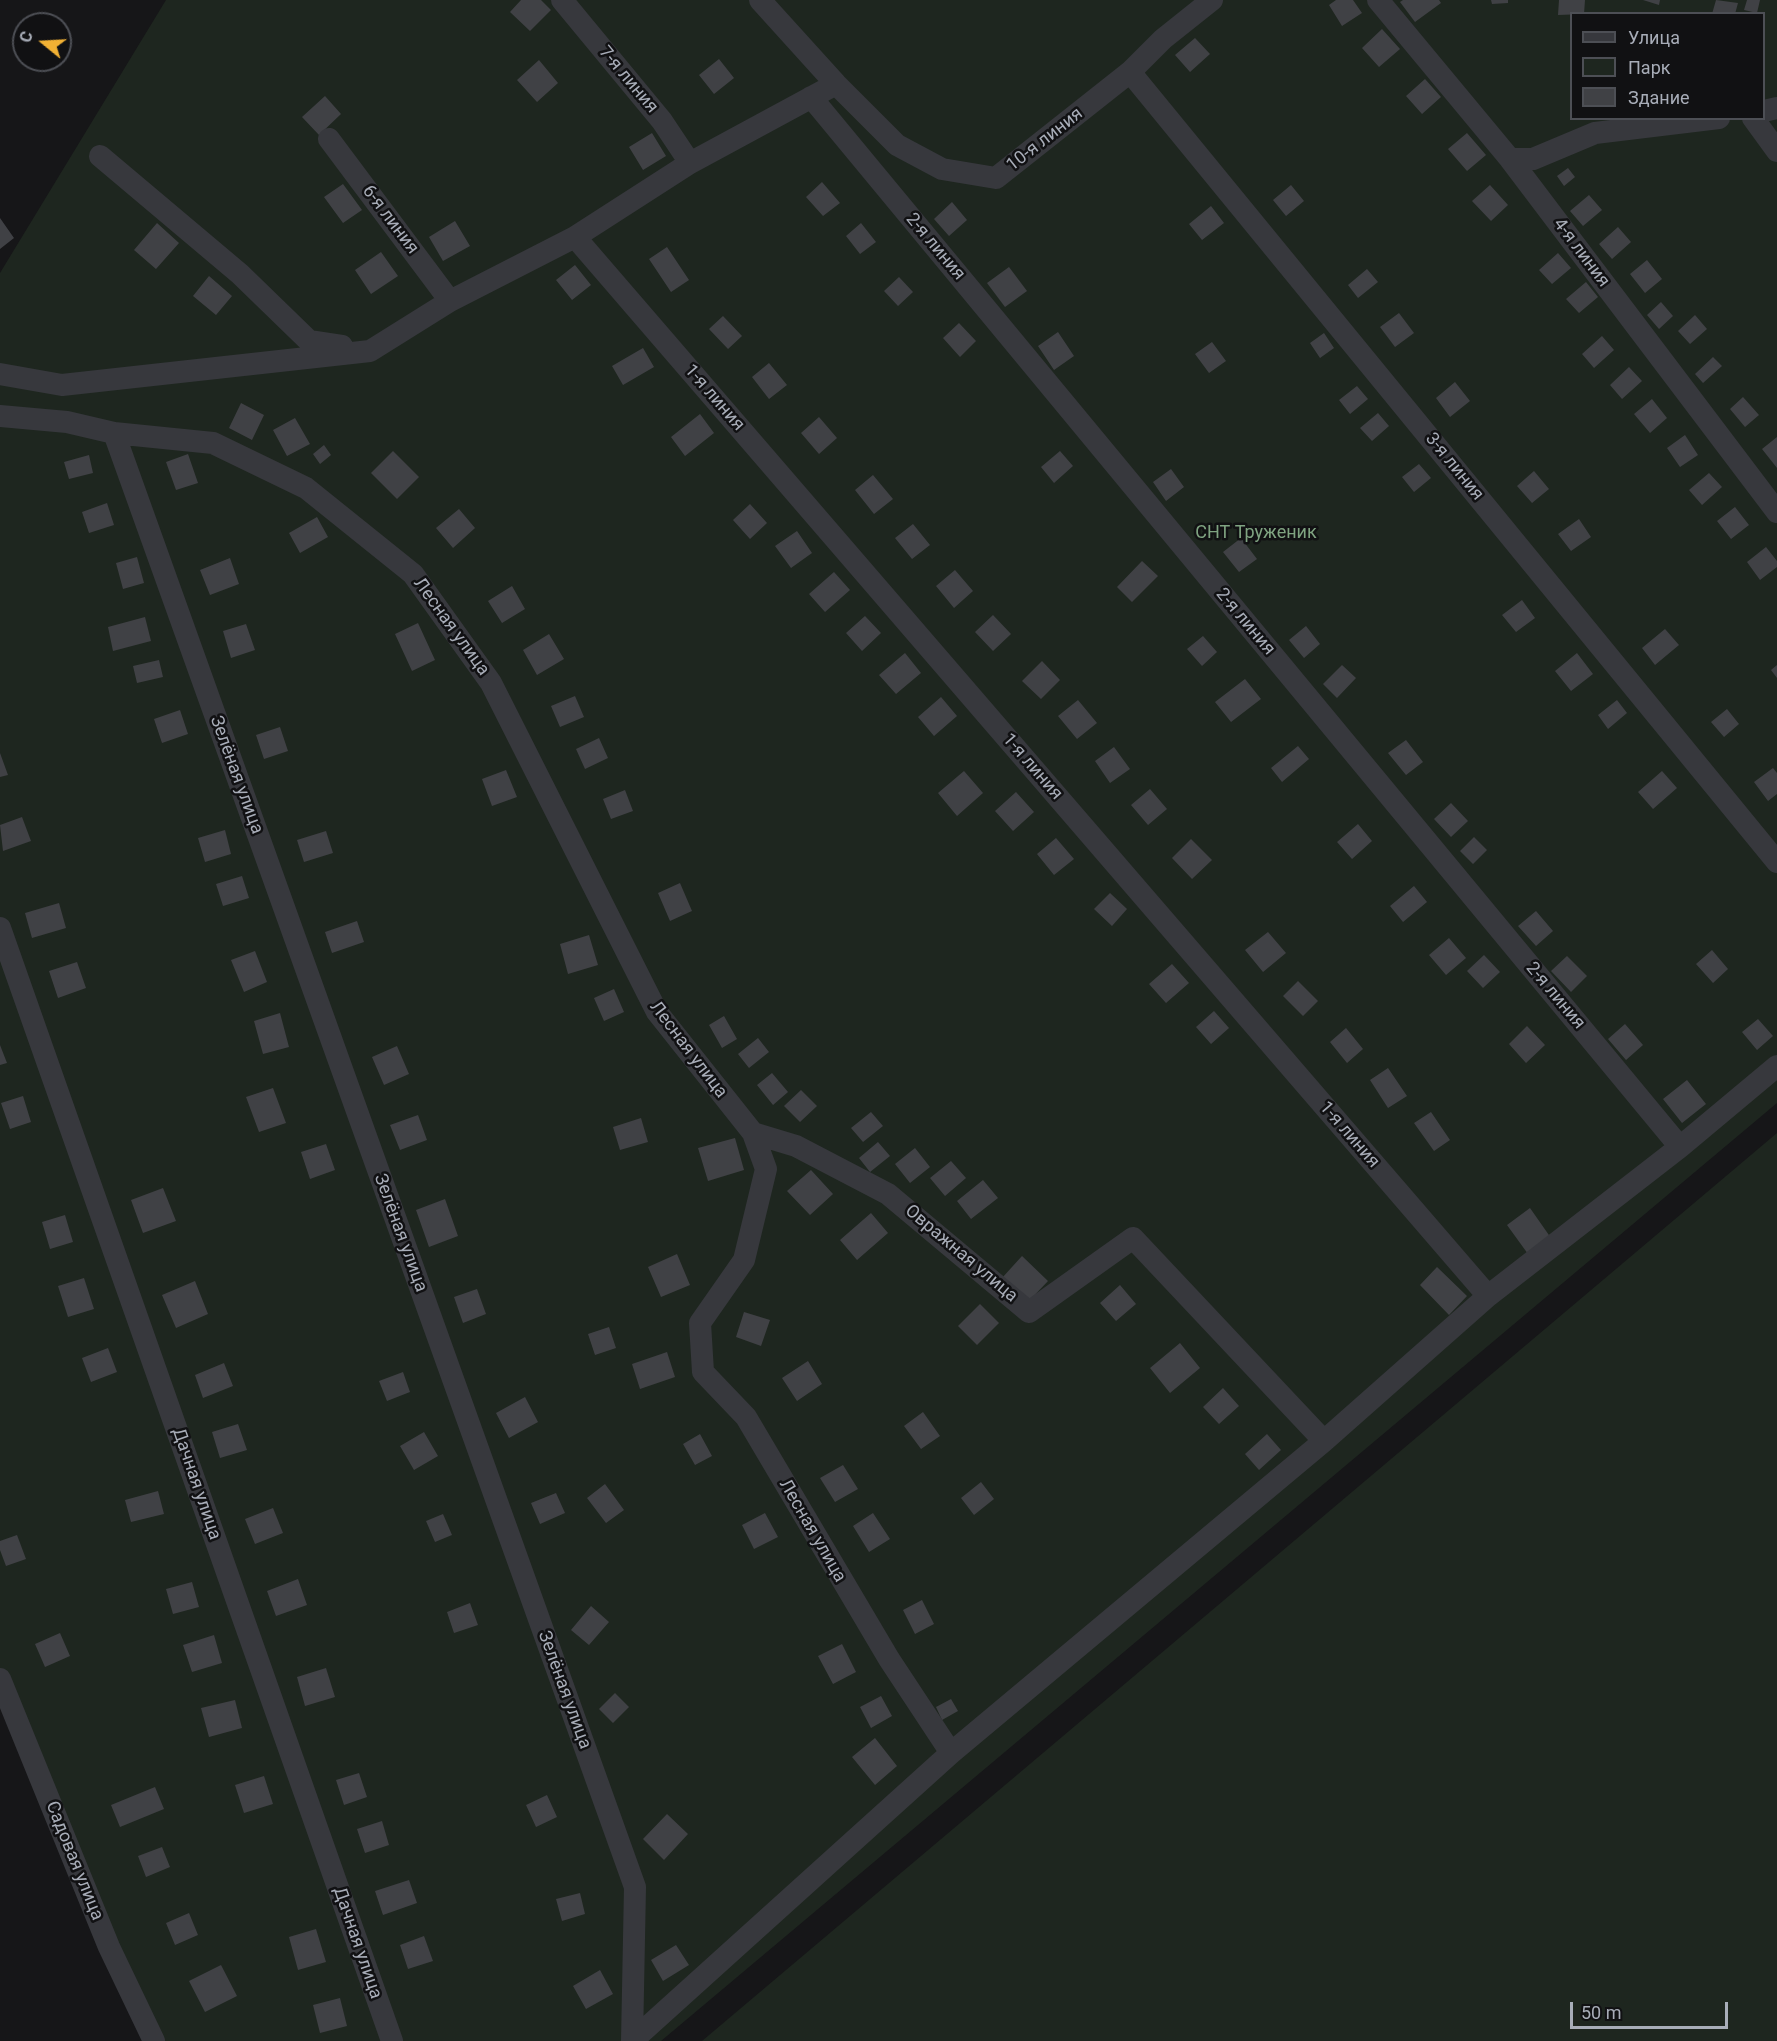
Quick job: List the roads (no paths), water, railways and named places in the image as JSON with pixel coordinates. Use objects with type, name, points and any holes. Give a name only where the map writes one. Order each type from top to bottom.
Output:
[{"type":"street","name":"7-я линия","points":[[562,0],[662,121],[690,163]]},
{"type":"street","name":"10-я линия","points":[[760,0],[836,84],[897,145],[942,169],[996,178],[1130,72],[1163,39],[1212,0]]},
{"type":"street","name":"4-я линия","points":[[1378,0],[1510,159],[1777,512]]},
{"type":"street","name":"3-я линия","points":[[1130,72],[1777,862]]},
{"type":"street","points":[[0,374],[62,385],[370,351],[450,301],[575,237],[690,163],[836,84]]},
{"type":"street","name":"2-я линия","points":[[811,97],[1680,1147]]},
{"type":"street","points":[[1510,159],[1533,159],[1595,133],[1702,120]]},
{"type":"street","points":[[1754,120],[1777,151]]},
{"type":"street","name":"6-я линия","points":[[329,139],[450,301]]},
{"type":"street","points":[[100,156],[240,274],[309,341],[370,351]]},
{"type":"street","name":"1-я линия","points":[[575,237],[1488,1296]]},
{"type":"street","name":"Лесная улица","points":[[0,416],[67,422],[114,433],[213,444],[306,488],[412,574],[491,683],[657,1012],[753,1133],[766,1169],[744,1260],[699,1323],[703,1372],[746,1417],[876,1638],[951,1753]]},
{"type":"street","name":"Зелёная улица","points":[[114,433],[635,1887],[632,2041]]},
{"type":"street","name":"Дачная улица","points":[[0,928],[392,2041]]},
{"type":"street","points":[[632,2041],[951,1753],[1324,1441],[1488,1296],[1680,1147],[1777,1066]]},
{"type":"street","name":"Овражная улица","points":[[753,1133],[796,1146],[888,1194],[1029,1312],[1133,1238],[1324,1441]]},
{"type":"street","name":"Садовая улица","points":[[0,1679],[109,1947],[154,2041]]},
{"type":"park label","name":"СНТ Труженик","points":[[1256,533]]}]
